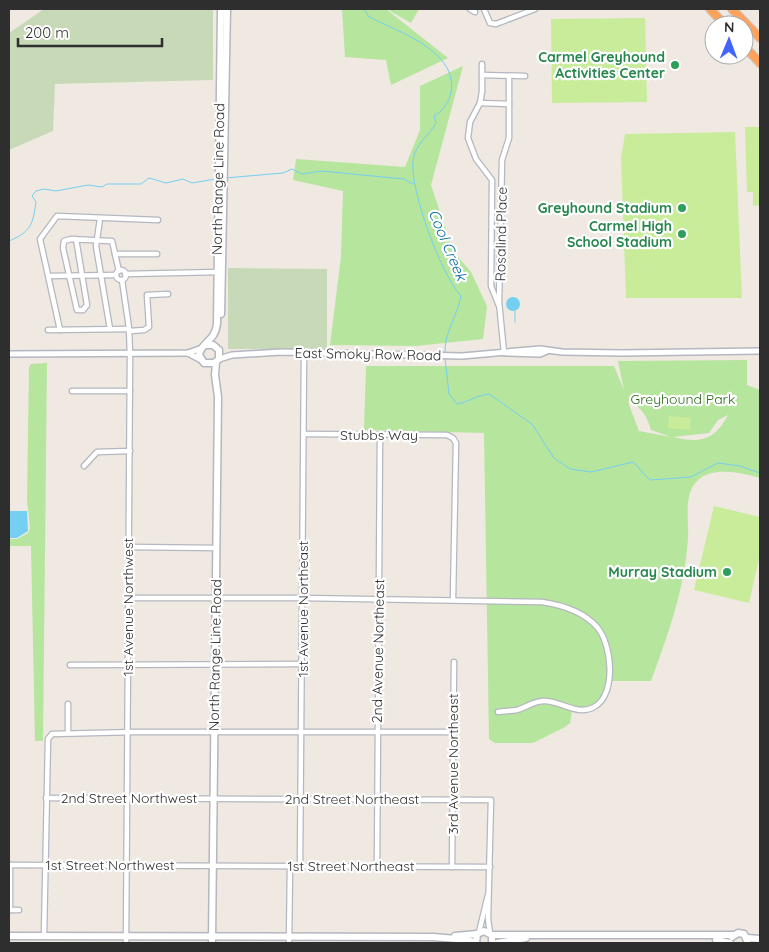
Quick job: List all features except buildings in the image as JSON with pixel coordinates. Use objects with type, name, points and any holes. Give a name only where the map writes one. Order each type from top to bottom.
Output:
[{"type":"highway","points":[[732,9],[760,38]]},
{"type":"main road","name":"North Range Line Road","points":[[204,346],[214,337],[216,328],[219,272],[222,186],[221,9]]},
{"type":"main road","name":"North Range Line Road","points":[[222,166],[227,9]]},
{"type":"main road","name":"North Range Line Road","points":[[212,943],[218,397],[215,375],[221,324],[219,272]]},
{"type":"main road","points":[[215,375],[199,355],[204,346],[218,349]]},
{"type":"main road","points":[[204,362],[217,360]]},
{"type":"main road","points":[[449,938],[484,931],[491,934],[733,935],[741,933],[748,940],[760,940]]},
{"type":"main road","points":[[9,936],[36,939],[44,936],[127,935],[212,936],[289,940],[449,938],[476,943],[478,933]]},
{"type":"main road","points":[[491,934],[492,943]]},
{"type":"main road","points":[[497,943],[522,938],[713,940],[730,943],[733,935]]},
{"type":"main road","points":[[755,943],[760,940]]},
{"type":"street","points":[[484,9],[490,23],[496,24],[535,9]]},
{"type":"street","points":[[482,64],[480,103],[509,104]]},
{"type":"street","points":[[482,75],[524,76]]},
{"type":"street","name":"Rosalind Place","points":[[504,352],[500,309],[502,160],[509,138],[509,76]]},
{"type":"street","name":"Rosalind Place","points":[[480,103],[470,122],[468,138],[476,159],[492,180],[491,286],[493,296],[500,309]]},
{"type":"street","points":[[60,330],[40,239],[57,216],[158,220]]},
{"type":"street","points":[[100,219],[97,240],[110,329]]},
{"type":"street","points":[[76,239],[87,305],[81,311],[74,306],[63,248],[64,241],[76,239],[112,241],[118,279],[122,280],[126,274]]},
{"type":"street","points":[[115,254],[157,254]]},
{"type":"street","points":[[49,276],[219,272]]},
{"type":"street","name":"1st Avenue Northwest","points":[[122,280],[130,330],[126,943]]},
{"type":"street","points":[[48,330],[144,330],[149,327],[147,294],[168,294]]},
{"type":"street","points":[[9,358],[24,356],[188,353],[204,346]]},
{"type":"street","name":"East Smoky Row Road","points":[[218,349],[232,355]]},
{"type":"street","name":"East Smoky Row Road","points":[[217,360],[232,355],[304,352],[462,356],[540,349],[547,351],[760,351]]},
{"type":"street","name":"1st Avenue Northeast","points":[[300,866],[304,352]]},
{"type":"street","points":[[188,353],[204,362]]},
{"type":"street","points":[[9,354],[24,356]]},
{"type":"street","points":[[72,391],[130,391]]},
{"type":"street","name":"Stubbs Way","points":[[304,434],[447,435],[453,438],[456,443],[453,599]]},
{"type":"street","name":"2nd Avenue Northeast","points":[[377,866],[380,435]]},
{"type":"street","points":[[84,466],[97,452],[130,451]]},
{"type":"street","points":[[128,547],[217,548]]},
{"type":"street","points":[[128,598],[453,599],[542,602],[564,606],[583,615],[598,627],[606,644],[610,662],[605,696],[594,707],[580,711],[548,701],[535,701],[518,710],[498,712]]},
{"type":"street","name":"3rd Avenue Northeast","points":[[452,866],[454,662]]},
{"type":"street","points":[[70,666],[303,664]]},
{"type":"street","points":[[68,704],[68,732]]},
{"type":"street","points":[[44,936],[46,798],[48,739],[50,735],[68,732],[452,732]]},
{"type":"street","name":"2nd Street Northwest","points":[[46,798],[213,798]]},
{"type":"street","name":"2nd Street Northeast","points":[[213,798],[491,800],[490,867]]},
{"type":"street","points":[[9,865],[9,910],[20,910]]},
{"type":"street","name":"1st Street Northwest","points":[[9,865],[212,865]]},
{"type":"street","name":"1st Street Northeast","points":[[212,865],[490,867]]},
{"type":"street","points":[[289,940],[290,866]]},
{"type":"street","points":[[490,867],[488,919],[491,934]]},
{"type":"street","points":[[478,933],[484,904],[489,893]]},
{"type":"green space","points":[[44,9],[213,9],[213,80],[55,84],[53,131],[9,150],[9,33]]},
{"type":"green space","points":[[342,9],[386,9],[448,58],[391,85],[386,60],[345,57]]},
{"type":"green space","points":[[391,9],[419,9],[411,23],[390,11]]},
{"type":"green space","points":[[645,18],[647,102],[552,103],[551,19]]},
{"type":"green space","points":[[463,66],[431,185],[453,251],[471,272],[487,306],[483,339],[416,346],[330,345],[341,257],[343,191],[293,180],[296,159],[405,167],[420,130],[420,86]]},
{"type":"green space","points":[[745,127],[760,127],[760,205],[753,206],[753,192],[747,192]]},
{"type":"green space","name":"Carmel High School Stadium","points":[[735,132],[742,298],[626,298],[621,158],[625,134]]},
{"type":"green space","points":[[228,268],[327,269],[327,349],[228,349]]},
{"type":"green space","name":"Greyhound Park","points":[[747,360],[747,385],[760,390],[760,478],[745,474],[720,472],[704,476],[693,486],[690,492],[688,508],[688,538],[683,575],[669,629],[651,681],[611,681],[607,696],[599,705],[587,710],[572,711],[570,723],[565,727],[533,743],[495,743],[489,739],[484,433],[364,430],[366,366],[614,366],[624,390],[618,361]],"holes":[[[628,402],[637,406],[643,413],[651,430],[671,437],[639,431]],[[728,415],[718,430],[706,438],[691,440],[673,437],[709,433],[718,420]]]},
{"type":"green space","points":[[47,363],[43,741],[35,741],[31,546],[9,546],[9,539],[17,539],[28,533],[30,528],[27,500],[29,367],[31,364]]},
{"type":"green space","points":[[669,416],[691,418],[690,430],[668,428]]},
{"type":"green space","name":"Murray Stadium","points":[[714,506],[760,517],[760,554],[749,603],[694,590]]},
{"type":"water","points":[[510,297],[516,297],[520,304],[516,311],[510,311],[506,307],[506,301]]},
{"type":"water","points":[[9,511],[27,511],[28,531],[17,538],[9,538]]},
{"type":"waterway","name":"Cool Creek","points":[[364,9],[369,17],[410,37],[436,54],[445,65],[451,78],[449,99],[443,109],[434,116],[436,123],[419,145],[413,161],[416,192],[428,232],[445,270],[461,296],[445,346],[445,354]]},
{"type":"waterway","points":[[225,178],[283,173],[292,169],[302,174],[321,171],[404,179],[413,184]]},
{"type":"waterway","points":[[9,241],[22,234],[30,226],[36,202],[32,196],[36,191],[44,189],[56,191],[88,185],[102,187],[107,184],[141,184],[149,178],[166,183],[183,179],[192,183],[216,179]]},
{"type":"waterway","points":[[515,311],[515,322]]},
{"type":"waterway","name":"Cool Creek","points":[[445,358],[449,394],[457,404],[489,394],[532,424],[554,458],[570,469],[591,472],[633,462],[651,480],[691,477],[718,463],[740,466],[760,473]]},
{"type":"place","name":"Carmel Greyhound Activities Center","points":[[675,65]]},
{"type":"place","name":"Greyhound Stadium","points":[[682,208]]},
{"type":"place","name":"Carmel High School Stadium","points":[[682,234]]},
{"type":"place","name":"Murray Stadium","points":[[727,572]]}]
